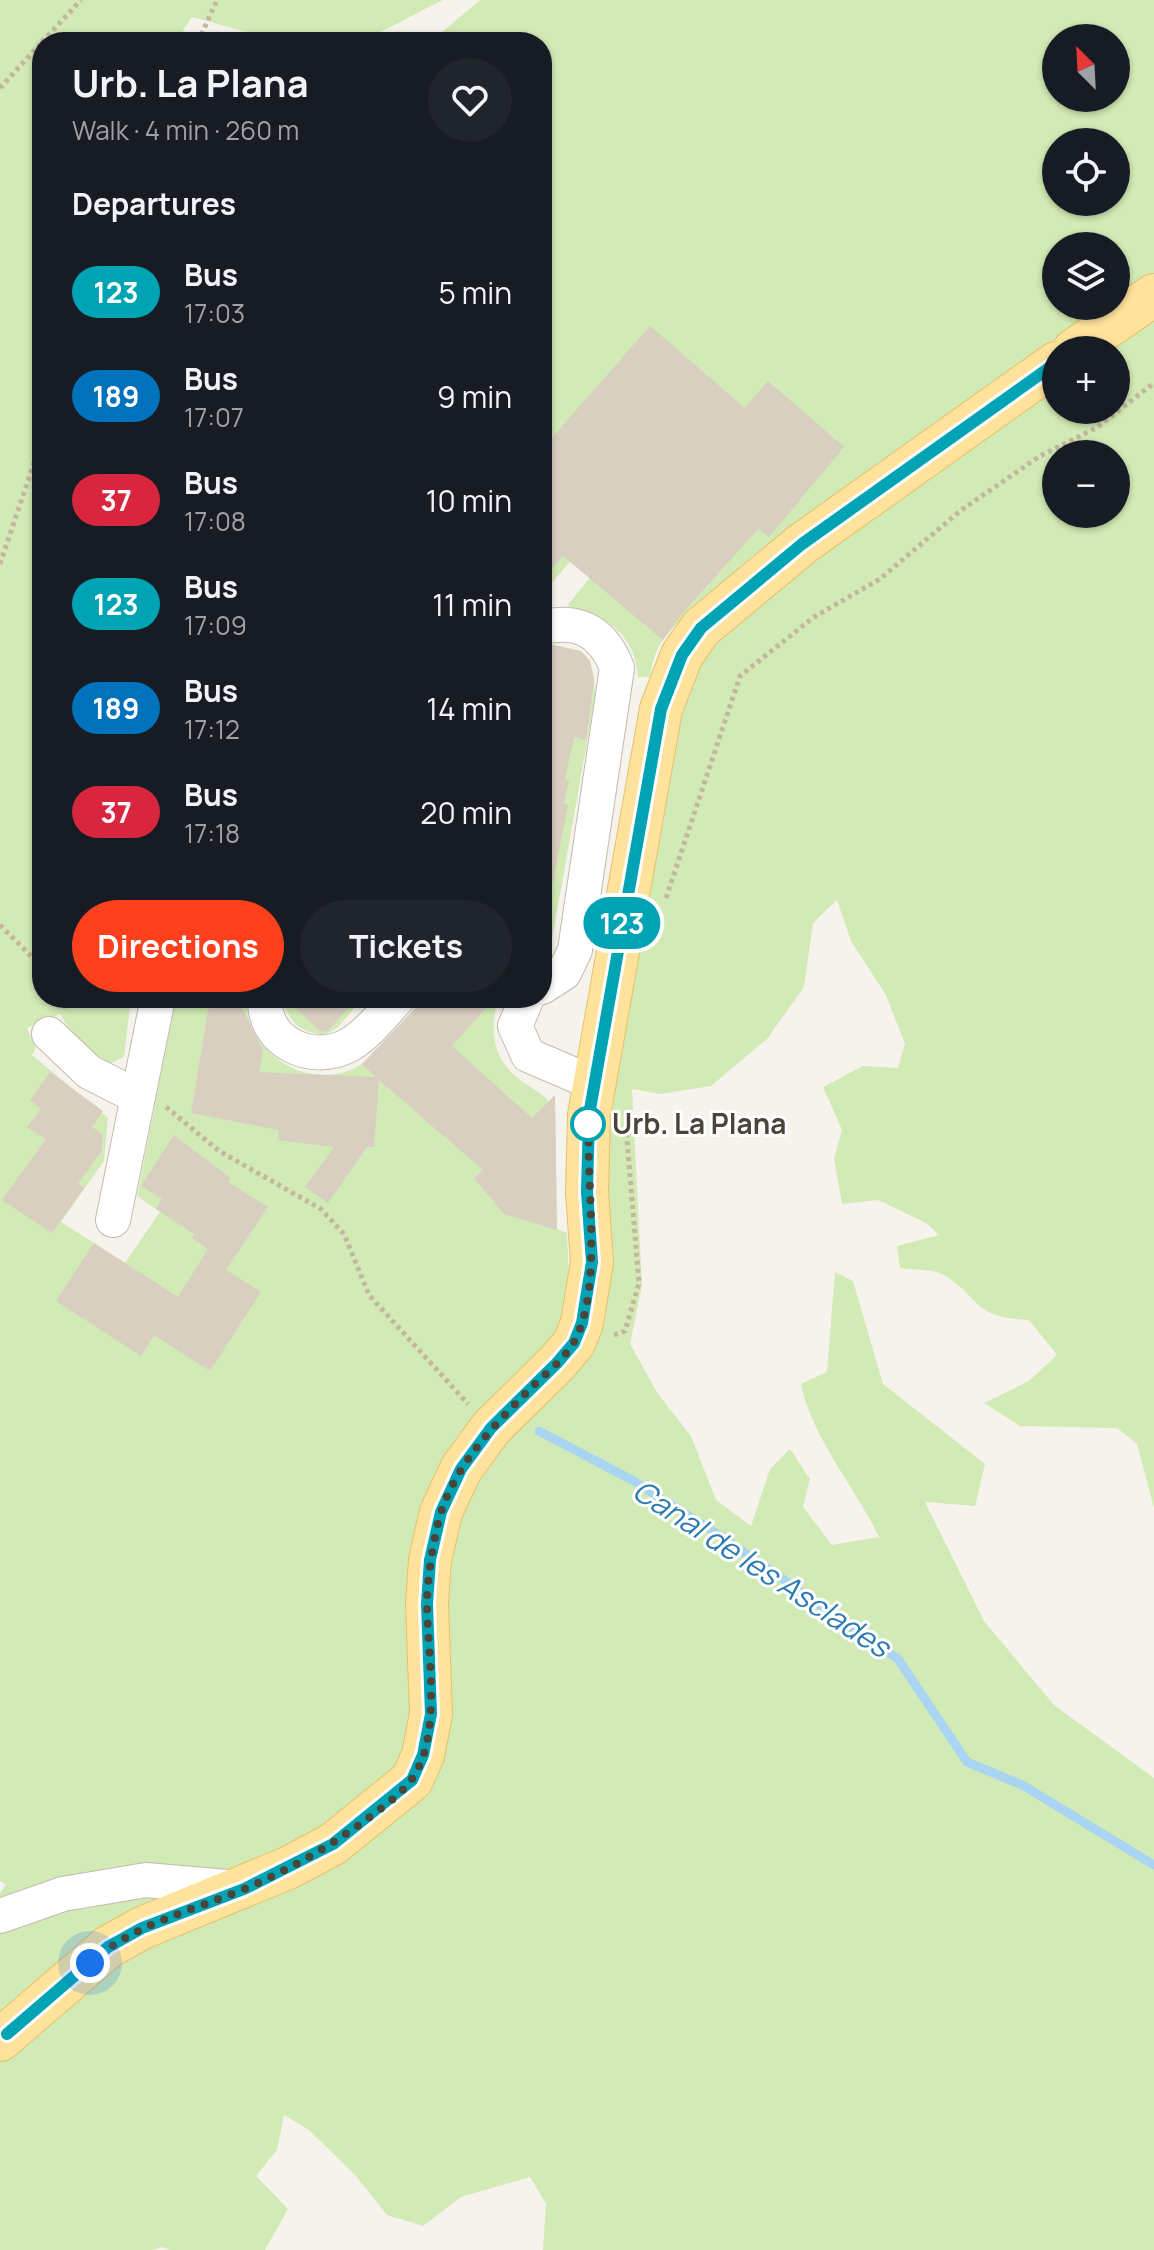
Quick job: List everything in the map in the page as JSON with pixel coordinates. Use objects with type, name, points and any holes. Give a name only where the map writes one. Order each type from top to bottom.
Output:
[{"type":"main road","points":[[1094,336],[1154,295]]},
{"type":"main road","points":[[4,2037],[108,1947],[142,1928],[244,1889],[333,1844],[412,1780],[423,1755],[431,1714],[427,1604],[441,1512],[461,1469],[491,1428],[557,1363],[579,1331],[592,1262],[586,1153],[593,1083],[661,709],[682,655],[701,628],[802,544],[1042,373]]},
{"type":"street","points":[[552,627],[576,626],[602,639],[617,668],[575,950],[564,973],[552,981]]},
{"type":"street","points":[[113,1220],[156,1008]]},
{"type":"street","points":[[266,1008],[282,1040],[291,1047],[317,1053],[349,1045],[388,1008]]},
{"type":"street","points":[[523,1008],[515,1026],[528,1055],[593,1083]]},
{"type":"street","points":[[62,1028],[89,1072],[138,1094]]},
{"type":"street","points":[[0,1916],[63,1894],[146,1880],[244,1889]]},
{"type":"path","points":[[51,32],[81,0]]},
{"type":"path","points":[[203,32],[217,0]]},
{"type":"path","points":[[0,88],[32,53]]},
{"type":"path","points":[[662,910],[740,676],[814,617],[880,579],[960,511],[1040,456],[1096,428],[1154,383]]},
{"type":"path","points":[[0,564],[32,469]]},
{"type":"path","points":[[0,925],[32,957]]},
{"type":"path","points":[[60,1008],[62,1028]]},
{"type":"path","points":[[138,1094],[159,1101],[219,1151],[321,1209],[344,1234],[369,1295],[491,1428]]},
{"type":"path","points":[[579,1331],[612,1335],[625,1331],[639,1283],[626,1121]]},
{"type":"green space","points":[[0,0],[443,0],[378,32],[248,32],[192,17],[184,32],[32,32],[32,1008],[130,1008],[124,1057],[107,1065],[80,1046],[60,1014],[27,1028],[36,1048],[32,1055],[108,1118],[104,1161],[61,1222],[125,1263],[160,1212],[137,1196],[174,1008],[248,1008],[256,1036],[269,1052],[284,1064],[302,1072],[321,1075],[341,1073],[360,1065],[416,1008],[496,1008],[494,1033],[499,1055],[513,1074],[545,1097],[555,1110],[557,1229],[567,1233],[570,1300],[510,1437],[533,1417],[590,1346],[615,1077],[680,721],[696,673],[721,637],[766,598],[944,464],[1042,397],[1042,424],[1130,424],[1130,337],[1154,321],[1154,1508],[1137,1444],[1117,1428],[1020,1426],[984,1403],[1029,1381],[1057,1355],[1029,1320],[987,1311],[944,1275],[900,1268],[897,1246],[939,1235],[926,1223],[878,1200],[842,1204],[834,1158],[842,1130],[823,1087],[863,1066],[898,1068],[905,1044],[886,995],[851,941],[837,900],[813,923],[804,987],[767,1039],[711,1086],[660,1094],[632,1089],[642,1285],[630,1344],[658,1394],[691,1436],[716,1500],[751,1526],[770,1469],[790,1449],[810,1479],[803,1507],[832,1545],[879,1537],[814,1423],[801,1384],[827,1372],[835,1272],[853,1281],[883,1384],[985,1464],[975,1506],[925,1502],[984,1621],[1054,1705],[1154,1778],[1154,2250],[543,2250],[546,2204],[530,2177],[461,2197],[423,2226],[387,2215],[356,2176],[309,2130],[284,2115],[277,2150],[256,2176],[288,2209],[265,2250],[169,2250],[163,2247],[152,2250],[0,2250],[0,1893],[6,1885],[0,1881]]},
{"type":"green space","points":[[480,0],[1154,0],[1154,274],[1130,291],[1130,232],[1042,232],[1042,320],[1087,320],[1064,336],[1042,336],[1042,351],[888,456],[721,584],[695,606],[661,643],[650,677],[638,677],[631,650],[616,629],[594,614],[567,606],[644,511],[627,496],[552,582],[552,32],[442,32]]},
{"type":"green space","points":[[552,646],[575,651],[588,660],[595,697],[552,939]]},
{"type":"green space","points":[[286,1008],[354,1008],[337,1028],[324,1035],[301,1028]]},
{"type":"building","points":[[650,326],[745,408],[768,381],[844,447],[769,537],[758,529],[682,614],[663,640],[563,556],[552,569],[552,438]]},
{"type":"building","points":[[552,646],[581,651],[590,661],[594,681],[586,740],[574,737],[565,780],[569,781],[564,804],[568,805],[553,882],[552,882]]},
{"type":"building","points":[[208,1008],[242,1008],[263,1050],[259,1072],[376,1077],[362,1064],[415,1008],[486,1008],[452,1046],[532,1118],[555,1095],[557,1230],[504,1214],[474,1178],[483,1170],[379,1080],[374,1147],[367,1147],[328,1203],[305,1187],[334,1147],[278,1140],[279,1130],[191,1113]]},
{"type":"building","points":[[296,1008],[348,1008],[328,1031],[321,1032]]},
{"type":"building","points":[[50,1072],[103,1111],[92,1127],[102,1134],[102,1150],[78,1184],[84,1188],[52,1233],[2,1200],[46,1139],[27,1127],[41,1109],[30,1100]]},
{"type":"building","points":[[174,1135],[231,1178],[228,1182],[268,1207],[226,1270],[261,1292],[210,1371],[154,1335],[141,1356],[56,1301],[94,1243],[178,1297],[208,1249],[192,1238],[194,1234],[156,1209],[162,1199],[141,1186]]},
{"type":"waterway","name":"Canal de les Asclades","points":[[539,1431],[632,1480],[719,1535],[898,1659],[967,1762],[1024,1786],[1154,1865]]},
{"type":"bus line","name":"123","points":[[7,2034],[108,1947],[142,1928],[244,1889],[333,1844],[412,1780],[423,1755],[431,1714],[427,1604],[430,1560],[441,1512],[461,1469],[491,1428],[557,1363],[574,1343],[582,1323],[592,1262],[586,1153],[594,1076],[661,709],[669,683],[682,655],[701,628],[802,544],[1042,373]]},
{"type":"place","name":"Urb. La Plana","points":[[588,1124]]},
{"type":"route","points":[[90,1963],[108,1947],[142,1928],[244,1889],[333,1844],[412,1780],[423,1755],[431,1714],[427,1604],[430,1560],[441,1512],[461,1469],[491,1428],[557,1363],[574,1343],[582,1323],[592,1262],[586,1153],[589,1115],[588,1124]]}]
